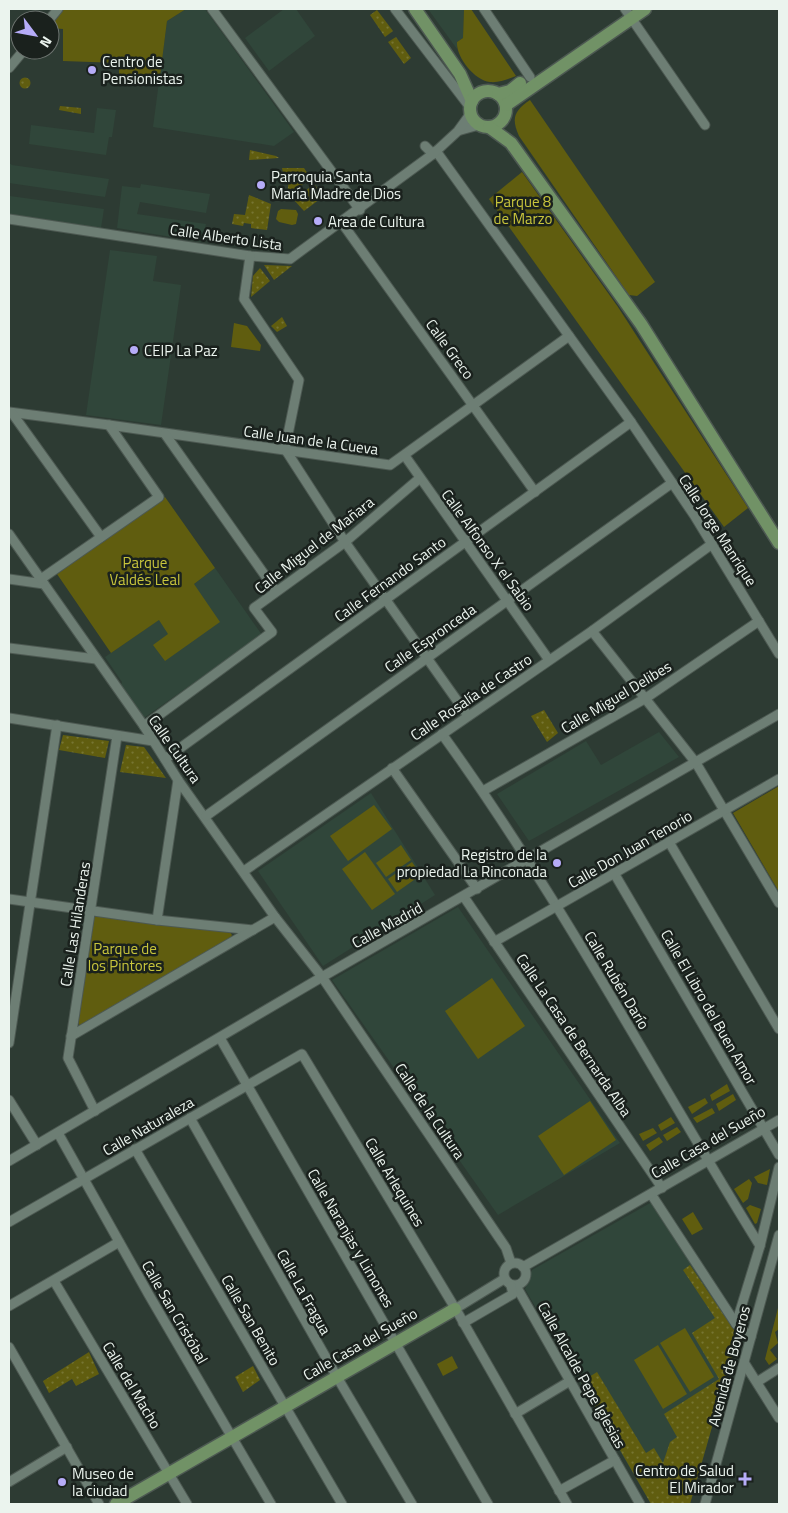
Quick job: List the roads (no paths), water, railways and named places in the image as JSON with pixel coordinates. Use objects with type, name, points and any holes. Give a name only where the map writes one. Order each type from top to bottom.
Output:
[{"type":"main road","points":[[415,9],[460,74],[475,87],[499,102],[511,143],[641,324],[779,543]]},
{"type":"main road","points":[[484,126],[498,124],[499,102],[510,90],[629,12],[645,9]]},
{"type":"main road","points":[[471,107],[476,96],[499,102],[629,12]]},
{"type":"main road","points":[[460,74],[471,107],[484,126],[511,143]]},
{"type":"main road","name":"Calle Casa del Sueño","points":[[116,1504],[455,1309]]},
{"type":"street","points":[[212,9],[360,210]]},
{"type":"street","points":[[396,9],[471,107]]},
{"type":"street","points":[[484,9],[530,77]]},
{"type":"street","points":[[629,12],[705,125]]},
{"type":"street","name":"Calle Alberto Lista","points":[[9,219],[250,256],[290,259],[342,224],[435,153],[458,131],[471,107]]},
{"type":"street","name":"Calle Alberto Lista","points":[[458,131],[484,126]]},
{"type":"street","points":[[425,146],[435,153],[631,422]]},
{"type":"street","name":"Calle Greco","points":[[342,224],[475,406],[535,492]]},
{"type":"street","points":[[250,256],[244,299],[299,380],[284,449],[345,542],[468,716]]},
{"type":"street","name":"Calle Juan de la Cueva","points":[[10,413],[284,449],[390,466],[569,336]]},
{"type":"street","points":[[10,413],[101,537]]},
{"type":"street","name":"Calle Jorge Manrique","points":[[631,422],[712,544],[779,654]]},
{"type":"street","name":"Calle Fernando Santo","points":[[165,759],[631,422]]},
{"type":"street","points":[[9,579],[43,582],[101,537],[159,497],[109,425]]},
{"type":"street","points":[[165,434],[276,591]]},
{"type":"street","name":"Calle Alfonso X el Sabio","points":[[405,456],[550,660]]},
{"type":"street","name":"Calle Miguel de Mañara","points":[[144,726],[272,632],[254,608],[345,542],[420,478]]},
{"type":"street","name":"Calle Espronceda","points":[[206,816],[427,656],[672,483]]},
{"type":"street","name":"Calle Cultura","points":[[9,534],[144,726],[178,780],[206,816],[275,917],[322,977]]},
{"type":"street","name":"Calle Rosalía de Castro","points":[[244,871],[592,631],[712,544]]},
{"type":"street","name":"Calle Miguel Delibes","points":[[483,791],[646,698],[759,621]]},
{"type":"street","points":[[592,631],[696,762],[779,903]]},
{"type":"street","points":[[9,648],[96,659]]},
{"type":"street","name":"Calle Madrid","points":[[9,1161],[322,977],[779,714]]},
{"type":"street","points":[[9,718],[153,741]]},
{"type":"street","points":[[9,1043],[57,725]]},
{"type":"street","name":"Calle Rubén Darío","points":[[442,734],[483,791],[557,907],[707,1161],[760,1246]]},
{"type":"street","name":"Calle Las Hilanderas","points":[[95,1111],[68,1058],[118,736]]},
{"type":"street","points":[[392,768],[477,889]]},
{"type":"street","name":"Calle Don Juan Tenorio","points":[[494,942],[779,779]]},
{"type":"street","points":[[157,920],[178,780]]},
{"type":"street","points":[[669,842],[779,1029]]},
{"type":"street","name":"Calle El Libro del Buen Amor","points":[[614,873],[779,1155]]},
{"type":"street","name":"Calle La Casa de Bernarda Alba","points":[[464,897],[662,1188]]},
{"type":"street","points":[[9,899],[157,920],[254,930]]},
{"type":"street","points":[[71,1036],[275,917]]},
{"type":"street","name":"Calle de la Cultura","points":[[322,977],[506,1248],[511,1263]]},
{"type":"street","name":"Calle Naranjas y Limones","points":[[220,1038],[488,1504]]},
{"type":"street","name":"Calle Naturaleza","points":[[9,1222],[302,1054]]},
{"type":"street","name":"Calle Arlequines","points":[[302,1054],[464,1323],[567,1504]]},
{"type":"street","points":[[9,1100],[37,1145]]},
{"type":"street","name":"Calle La Fragua","points":[[190,1118],[336,1377],[412,1504]]},
{"type":"street","name":"Calle Casa del Sueño","points":[[523,1267],[779,1120]]},
{"type":"street","name":"Calle San Cristóbal","points":[[58,1133],[271,1504]]},
{"type":"street","name":"Calle San Benito","points":[[136,1149],[342,1504]]},
{"type":"street","points":[[736,1324],[760,1246],[779,1167]]},
{"type":"street","points":[[651,1194],[736,1324],[751,1337]]},
{"type":"street","name":"Avenida de Boyeros","points":[[705,1504],[745,1364],[779,1234]]},
{"type":"street","points":[[9,1306],[119,1242]]},
{"type":"street","points":[[511,1263],[518,1263],[526,1273],[525,1280],[514,1286],[504,1279],[505,1268],[511,1263]]},
{"type":"street","name":"Calle Casa del Sueño","points":[[455,1309],[504,1279]]},
{"type":"street","name":"Calle del Macho","points":[[54,1281],[186,1504]]},
{"type":"street","points":[[464,1323],[513,1294],[514,1286]]},
{"type":"street","name":"Calle Alcalde Pepe Iglesias","points":[[514,1286],[640,1504]]},
{"type":"street","points":[[9,1347],[99,1504]]},
{"type":"street","points":[[745,1364],[779,1418]]},
{"type":"street","points":[[758,1382],[779,1368]]},
{"type":"street","points":[[515,1414],[570,1381]]},
{"type":"street","points":[[9,1482],[67,1448]]},
{"type":"street","points":[[559,1491],[615,1460]]},
{"type":"place","name":"Centro de Pensionistas","points":[[92,70]]},
{"type":"place","name":"Parroquia Santa María Madre de Dios","points":[[261,185]]},
{"type":"place","name":"Area de Cultura","points":[[318,221]]},
{"type":"place","name":"CEIP La Paz","points":[[134,350]]},
{"type":"place","name":"Registro de la propiedad La Rinconada","points":[[557,863]]},
{"type":"place","name":"Centro de Salud El Mirador","points":[[745,1479]]},
{"type":"place","name":"Museo de la ciudad","points":[[62,1482]]},
{"type":"park label","name":"Parque 8 de Marzo","points":[[523,210]]},
{"type":"park label","name":"Parque Valdés Leal","points":[[145,570]]},
{"type":"park label","name":"Parque de los Pintores","points":[[125,956]]}]
